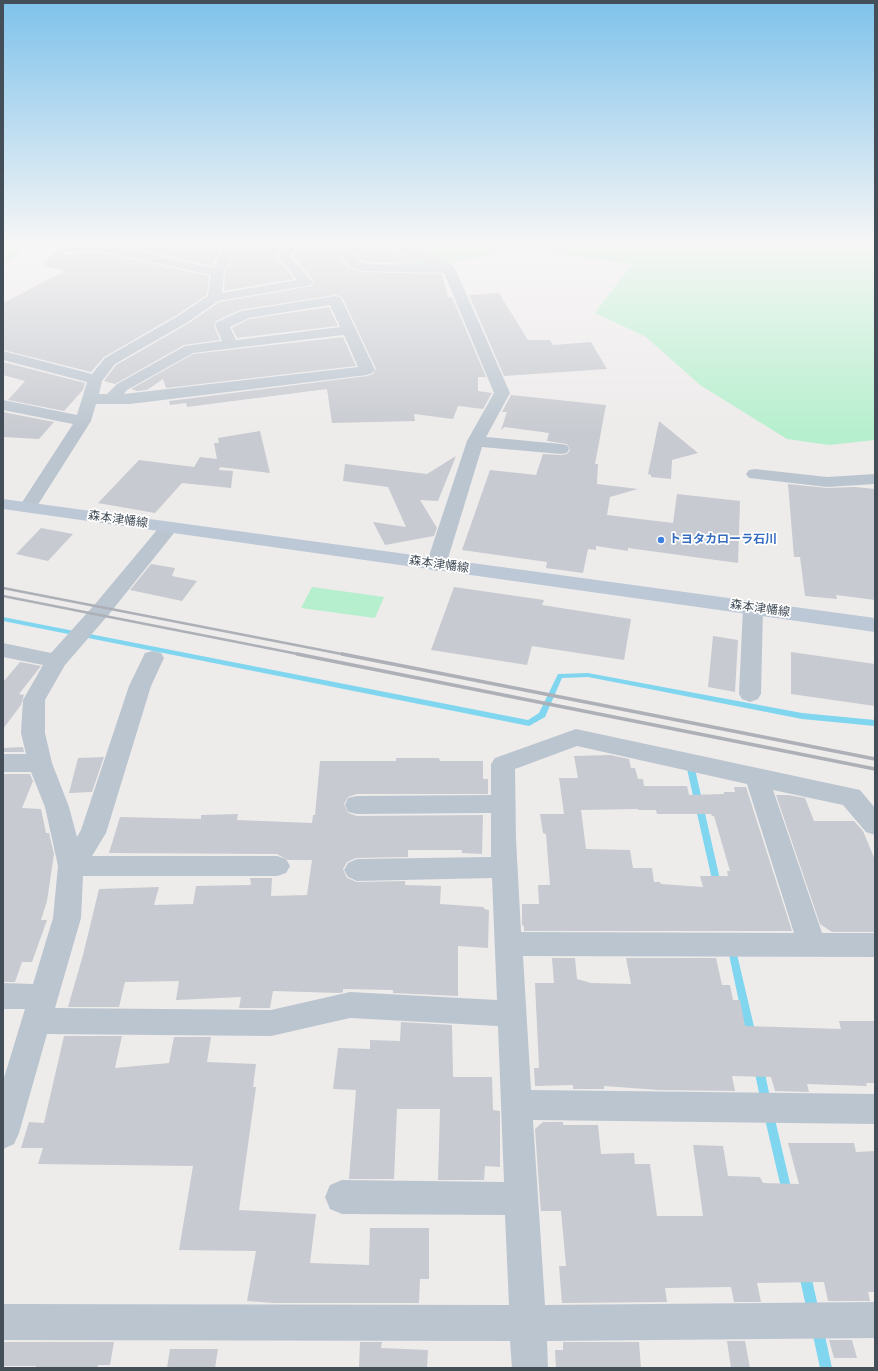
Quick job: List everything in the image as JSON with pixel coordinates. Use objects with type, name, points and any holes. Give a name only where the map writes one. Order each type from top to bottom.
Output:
[{"type":"main road","name":"森本津幡線","points":[[3,504],[875,625]]},
{"type":"street","points":[[28,507],[83,421],[94,380],[110,361],[183,319],[201,307]]},
{"type":"street","points":[[231,345],[222,325],[246,314],[291,307]]},
{"type":"street","points":[[89,399],[130,400],[367,370],[338,307]]},
{"type":"street","points":[[436,565],[475,441],[502,393],[465,307]]},
{"type":"street","points":[[111,399],[122,387],[190,349],[348,330]]},
{"type":"street","points":[[3,355],[94,380]]},
{"type":"street","points":[[3,405],[83,421]]},
{"type":"street","points":[[475,441],[560,449]]},
{"type":"street","points":[[755,474],[827,482],[875,479]]},
{"type":"street","points":[[3,1133],[67,918],[71,866],[57,807],[40,763],[33,733],[34,700],[56,661],[169,528]]},
{"type":"street","points":[[750,694],[753,608]]},
{"type":"street","points":[[3,650],[56,661]]},
{"type":"street","points":[[71,866],[93,832],[140,686],[153,658]]},
{"type":"street","points":[[530,1368],[504,867],[503,764],[576,737],[875,802]]},
{"type":"street","points":[[3,763],[40,763]]},
{"type":"street","points":[[757,777],[812,945]]},
{"type":"street","points":[[851,797],[875,825]]},
{"type":"street","points":[[357,805],[503,804]]},
{"type":"street","points":[[71,866],[277,866]]},
{"type":"street","points":[[357,870],[504,867]]},
{"type":"street","points":[[508,944],[875,945]]},
{"type":"street","points":[[3,996],[39,1009],[271,1023],[350,1005],[512,1014]]},
{"type":"street","points":[[517,1105],[875,1109]]},
{"type":"street","points":[[342,1197],[521,1199]]},
{"type":"street","points":[[3,1322],[528,1323],[875,1320]]},
{"type":"green space","points":[[600,307],[875,307],[875,440],[829,445],[787,439],[700,385],[646,337],[595,313]]},
{"type":"green space","points":[[312,587],[384,597],[375,618],[301,608]]},
{"type":"building","points":[[3,307],[189,307],[104,357],[91,372],[3,350]]},
{"type":"building","points":[[212,307],[259,307],[240,310],[216,321],[214,326],[220,340],[184,345],[115,384],[104,381],[116,365],[189,323]]},
{"type":"building","points":[[329,307],[338,326],[237,338],[232,328],[249,319]]},
{"type":"building","points":[[347,307],[456,307],[486,377],[478,377],[478,391],[492,393],[483,409],[458,406],[453,419],[414,414],[415,421],[332,423],[327,389],[187,407],[186,403],[170,405],[169,401],[367,376],[373,374],[376,369]]},
{"type":"building","points":[[474,307],[508,307],[528,340],[550,340],[553,345],[591,342],[607,369],[504,376]]},
{"type":"building","points":[[343,337],[356,366],[166,388],[163,379],[147,390],[137,391],[131,389],[193,354]]},
{"type":"building","points":[[3,362],[85,383],[83,390],[64,411],[8,400],[25,381],[3,375]]},
{"type":"building","points":[[511,395],[606,405],[595,464],[598,464],[597,484],[638,489],[610,497],[607,515],[673,523],[677,494],[740,501],[738,563],[628,548],[628,551],[596,546],[596,550],[588,549],[583,573],[546,568],[547,562],[462,550],[490,470],[536,475],[543,454],[561,455],[567,454],[570,450],[567,444],[547,441],[549,433],[505,427],[501,430],[507,412],[502,412]]},
{"type":"building","points":[[3,412],[54,422],[39,439],[3,437]]},
{"type":"building","points":[[659,421],[698,453],[672,460],[671,479],[651,477],[651,475],[648,474]]},
{"type":"building","points":[[260,431],[270,473],[220,467],[219,470],[233,471],[231,488],[182,483],[155,513],[98,503],[139,460],[194,467],[200,457],[217,459],[214,443],[219,443],[218,438]]},
{"type":"building","points":[[456,456],[438,501],[420,500],[437,528],[434,536],[385,545],[373,522],[406,527],[388,487],[343,481],[345,464],[427,474]]},
{"type":"building","points":[[788,484],[827,488],[855,487],[875,489],[875,600],[836,595],[837,599],[805,596],[800,557],[794,557]]},
{"type":"building","points":[[41,528],[73,534],[48,561],[16,554]]},
{"type":"building","points":[[151,564],[175,568],[172,576],[197,581],[182,601],[130,590]]},
{"type":"building","points":[[454,587],[544,600],[542,605],[631,619],[624,660],[532,646],[527,665],[431,650]]},
{"type":"building","points":[[713,636],[738,640],[735,692],[708,687]]},
{"type":"building","points":[[791,652],[875,664],[875,706],[791,694]]},
{"type":"building","points":[[20,662],[41,666],[19,694],[24,695],[21,705],[3,729],[3,682]]},
{"type":"building","points":[[23,747],[24,752],[3,752],[3,748]]},
{"type":"building","points":[[610,755],[629,759],[631,768],[635,768],[638,779],[643,779],[644,786],[687,786],[689,795],[724,794],[724,792],[735,792],[734,787],[746,787],[792,931],[524,931],[524,926],[522,925],[522,904],[539,904],[538,885],[550,885],[546,834],[543,833],[540,814],[564,814],[559,778],[578,778],[574,756]],"holes":[[[581,810],[656,810],[657,814],[711,814],[714,816],[730,871],[727,871],[728,876],[700,876],[703,887],[661,884],[660,882],[654,882],[652,868],[633,868],[630,850],[586,849]]]},
{"type":"building","points":[[104,757],[92,792],[69,793],[78,758]]},
{"type":"building","points":[[396,758],[439,758],[440,761],[483,761],[483,779],[488,779],[488,794],[357,794],[348,797],[344,804],[348,813],[357,816],[483,815],[482,854],[462,853],[462,850],[408,850],[408,857],[356,858],[347,862],[343,869],[347,878],[357,882],[405,881],[405,885],[441,886],[440,904],[484,907],[484,909],[489,910],[488,948],[458,946],[458,996],[393,993],[393,990],[343,989],[343,992],[340,993],[273,991],[270,1008],[239,1008],[241,997],[176,1000],[179,981],[125,982],[119,1007],[68,1007],[83,955],[99,889],[159,887],[154,905],[193,904],[196,886],[251,885],[250,878],[272,878],[271,896],[307,895],[312,860],[288,860],[277,854],[109,853],[120,817],[201,819],[201,815],[238,814],[237,820],[312,823],[313,815],[315,815],[320,761],[396,761]]},
{"type":"building","points":[[3,774],[30,774],[33,781],[22,808],[41,809],[46,833],[49,833],[54,854],[47,901],[41,920],[47,920],[32,962],[22,962],[15,982],[3,982]]},
{"type":"building","points":[[776,795],[788,795],[805,798],[814,821],[854,821],[863,831],[875,860],[875,932],[832,932],[820,924]]},
{"type":"building","points":[[552,958],[575,958],[577,979],[591,983],[631,984],[626,958],[716,958],[722,985],[730,985],[733,1000],[740,1000],[745,1026],[841,1029],[839,1021],[875,1021],[875,1083],[866,1083],[867,1086],[807,1084],[809,1092],[775,1091],[771,1077],[732,1076],[735,1091],[659,1090],[604,1086],[604,1089],[573,1089],[573,1085],[535,1086],[534,1068],[539,1068],[535,983],[554,983]]},
{"type":"building","points":[[401,1022],[452,1025],[453,1077],[492,1077],[493,1110],[500,1111],[500,1167],[485,1166],[484,1180],[438,1180],[440,1109],[397,1109],[394,1179],[349,1179],[356,1090],[333,1089],[338,1048],[370,1049],[370,1040],[400,1041]]},
{"type":"building","points":[[64,1036],[122,1036],[115,1068],[169,1063],[174,1037],[211,1037],[207,1062],[256,1064],[253,1087],[256,1087],[239,1210],[316,1214],[310,1263],[369,1265],[370,1228],[429,1228],[429,1279],[420,1279],[419,1303],[274,1303],[247,1301],[256,1251],[179,1250],[193,1166],[38,1164],[43,1148],[21,1148],[29,1122],[44,1123]]},
{"type":"building","points":[[543,1122],[563,1122],[563,1125],[598,1125],[601,1154],[634,1153],[635,1164],[650,1164],[657,1216],[703,1216],[693,1145],[723,1146],[728,1176],[760,1177],[763,1183],[799,1184],[788,1143],[854,1143],[856,1152],[875,1151],[875,1292],[868,1292],[870,1301],[828,1301],[824,1282],[757,1283],[761,1302],[734,1302],[731,1287],[665,1288],[667,1302],[562,1303],[559,1266],[566,1266],[561,1211],[541,1211],[535,1129]]},
{"type":"building","points":[[829,1340],[852,1340],[857,1358],[834,1358]]},
{"type":"building","points":[[727,1341],[745,1341],[750,1368],[731,1368]]},
{"type":"building","points":[[3,1342],[114,1342],[110,1365],[98,1365],[97,1368],[35,1368],[36,1366],[3,1366]]},
{"type":"building","points":[[360,1342],[382,1342],[381,1348],[428,1350],[427,1368],[359,1368]]},
{"type":"building","points":[[563,1342],[639,1342],[641,1368],[556,1368],[555,1350],[563,1350]]},
{"type":"building","points":[[170,1349],[218,1349],[215,1368],[167,1368]]},
{"type":"waterway","points":[[3,619],[529,723],[542,715],[560,676],[588,675],[802,716],[875,723]]},
{"type":"waterway","points":[[691,769],[717,884]]},
{"type":"waterway","points":[[732,950],[751,1035]]},
{"type":"waterway","points":[[759,1069],[766,1102]]},
{"type":"waterway","points":[[769,1115],[787,1192]]},
{"type":"waterway","points":[[805,1275],[813,1311]]},
{"type":"waterway","points":[[818,1331],[826,1368]]},
{"type":"railway","points":[[3,588],[347,655]]},
{"type":"railway","points":[[3,596],[303,655]]},
{"type":"railway","points":[[297,654],[875,769]]},
{"type":"railway","points":[[342,654],[875,759]]},
{"type":"place","name":"トヨタカローラ石川","points":[[661,540]]}]
